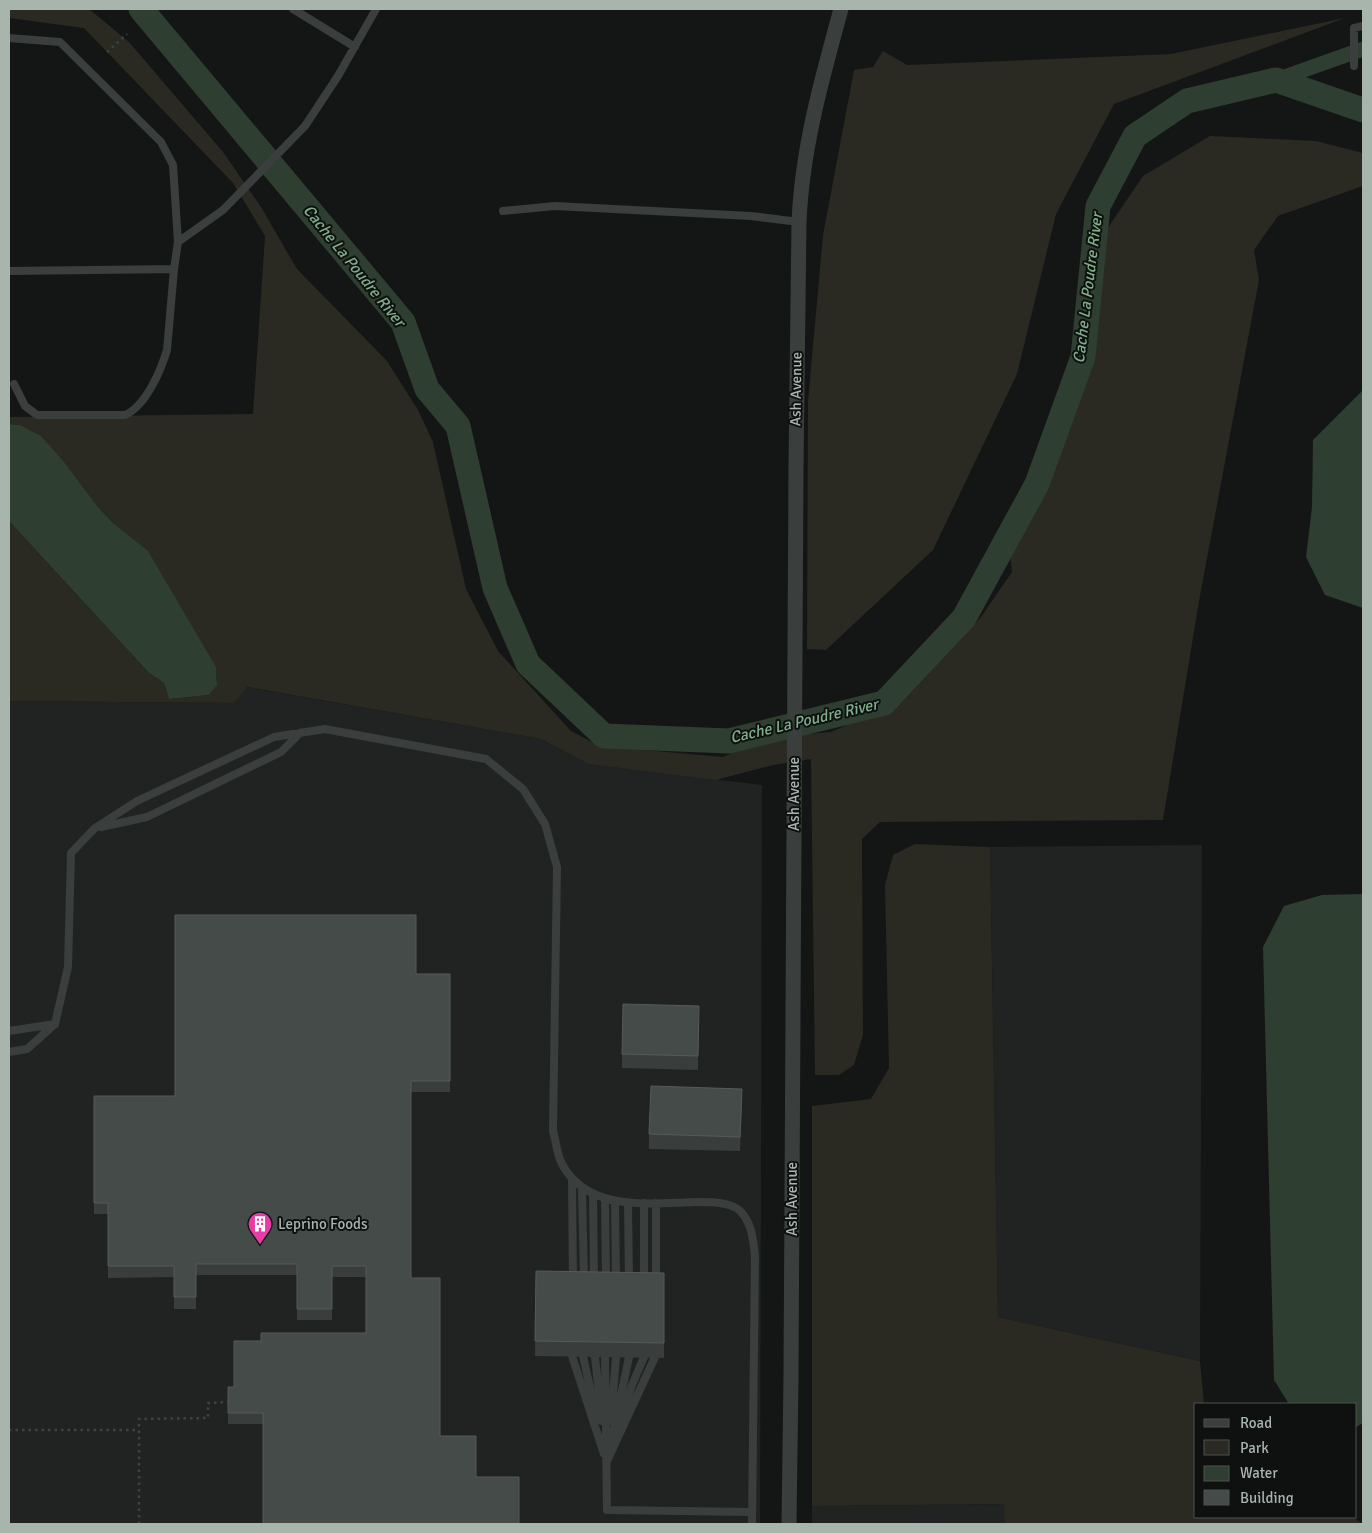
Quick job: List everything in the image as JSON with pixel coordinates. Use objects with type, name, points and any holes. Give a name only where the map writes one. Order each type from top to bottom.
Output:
[{"type":"street","name":"Ash Avenue","points":[[789,1524],[794,654],[799,222],[800,201],[812,128],[823,74],[841,9]]},
{"type":"lane","points":[[293,9],[355,47]]},
{"type":"lane","points":[[178,242],[223,210],[305,126],[355,47],[376,9]]},
{"type":"lane","points":[[1354,66],[1354,28],[1363,26]]},
{"type":"lane","points":[[9,38],[60,42],[161,142],[173,165],[178,242],[167,350],[164,361],[141,403],[131,412],[125,415],[37,415],[25,406],[14,384]]},
{"type":"lane","points":[[503,211],[555,206],[751,216],[799,222]]},
{"type":"lane","points":[[9,270],[174,269]]},
{"type":"lane","points":[[9,1052],[28,1049],[55,1024],[68,967],[71,853],[95,828],[137,801],[274,737],[325,729],[486,759],[523,789],[545,824],[557,867],[553,1131],[561,1163],[572,1179],[582,1188],[605,1199],[628,1203],[716,1202],[738,1209],[751,1227],[754,1256],[752,1524]]},
{"type":"lane","points":[[95,828],[147,817],[281,752],[300,733]]},
{"type":"lane","points":[[9,1031],[55,1024]]},
{"type":"lane","points":[[572,1179],[573,1287]]},
{"type":"lane","points":[[582,1188],[584,1287]]},
{"type":"lane","points":[[594,1195],[594,1287]]},
{"type":"lane","points":[[605,1199],[606,1287]]},
{"type":"lane","points":[[615,1201],[616,1287]]},
{"type":"lane","points":[[628,1203],[629,1287]]},
{"type":"lane","points":[[644,1203],[644,1288]]},
{"type":"lane","points":[[656,1203],[656,1288]]},
{"type":"lane","points":[[607,1463],[655,1357],[656,1337]]},
{"type":"lane","points":[[572,1356],[607,1463]]},
{"type":"lane","points":[[583,1356],[607,1463]]},
{"type":"lane","points":[[595,1357],[607,1463]]},
{"type":"lane","points":[[605,1357],[607,1510],[752,1512]]},
{"type":"lane","points":[[607,1463],[616,1357]]},
{"type":"lane","points":[[607,1463],[629,1357]]},
{"type":"lane","points":[[607,1463],[632,1385],[644,1357]]},
{"type":"path","points":[[107,52],[126,34]]},
{"type":"path","points":[[139,1524],[139,1419],[208,1418],[208,1403],[228,1402]]},
{"type":"path","points":[[9,1430],[139,1430]]},
{"type":"shaded area","points":[[246,687],[541,739],[588,764],[762,785],[760,1524],[9,1524],[9,701],[234,703]]},
{"type":"shaded area","points":[[1202,845],[1200,1361],[998,1317],[990,847]]},
{"type":"shaded area","points":[[1005,1504],[1005,1524],[812,1524],[812,1506]]},
{"type":"green space","points":[[9,9],[89,9],[129,42],[223,152],[261,207],[297,269],[387,361],[418,410],[433,442],[466,589],[498,651],[571,731],[600,746],[723,757],[774,737],[831,732],[903,701],[981,617],[1012,572],[1010,555],[1046,479],[1089,353],[1103,235],[1143,176],[1210,136],[1316,141],[1363,153],[1363,186],[1278,216],[1254,250],[1259,280],[1199,601],[1163,820],[880,822],[862,839],[863,1035],[854,1065],[839,1075],[815,1075],[811,759],[773,765],[716,780],[588,764],[541,739],[247,687],[234,703],[9,701],[9,521],[149,673],[164,683],[169,699],[209,695],[217,684],[216,667],[113,523],[98,507],[65,463],[20,425],[9,424],[9,417],[253,414],[265,236],[233,183],[84,28],[9,18]]},
{"type":"green space","points":[[1345,18],[1114,104],[1056,214],[1017,374],[933,550],[826,650],[807,649],[808,401],[823,235],[854,70],[873,67],[883,51],[907,65],[1171,54]]},
{"type":"green space","points":[[915,844],[990,847],[998,1317],[1200,1361],[1204,1403],[1194,1403],[1194,1518],[1354,1518],[1363,1524],[1005,1524],[1004,1504],[812,1506],[812,1106],[871,1099],[889,1068],[885,885],[893,855]]},
{"type":"water","points":[[1363,390],[1363,608],[1325,595],[1306,557],[1312,507],[1313,440]]},
{"type":"water","points":[[9,424],[20,425],[41,436],[65,463],[98,507],[113,523],[148,551],[216,667],[217,685],[209,695],[169,699],[164,683],[149,673],[9,521]]},
{"type":"water","points":[[1363,894],[1363,1423],[1357,1426],[1357,1403],[1288,1403],[1274,1380],[1263,947],[1284,906],[1322,895]]},
{"type":"building","name":"Leprino Foods","points":[[175,915],[416,915],[416,974],[450,974],[450,1081],[411,1081],[411,1278],[440,1278],[440,1436],[476,1436],[476,1477],[519,1477],[519,1524],[263,1524],[263,1413],[228,1413],[228,1387],[234,1387],[234,1341],[261,1341],[261,1333],[366,1333],[366,1266],[332,1266],[332,1309],[297,1309],[297,1264],[196,1264],[196,1297],[174,1297],[174,1266],[108,1266],[108,1203],[94,1203],[94,1096],[175,1096]]},
{"type":"building","points":[[623,1004],[699,1006],[698,1056],[622,1054]]},
{"type":"building","points":[[651,1086],[742,1089],[740,1137],[649,1134]]},
{"type":"building","points":[[536,1271],[664,1273],[664,1343],[535,1341]]},
{"type":"waterway","name":"Cache La Poudre River","points":[[141,9],[403,322],[427,389],[458,426],[495,588],[528,664],[604,736],[729,741],[884,703],[964,618],[1037,484],[1083,357],[1098,206],[1135,136],[1187,101],[1276,80],[1363,110]]},
{"type":"waterway","points":[[1276,80],[1363,49]]},
{"type":"place","name":"Leprino Foods","points":[[260,1245]]}]
